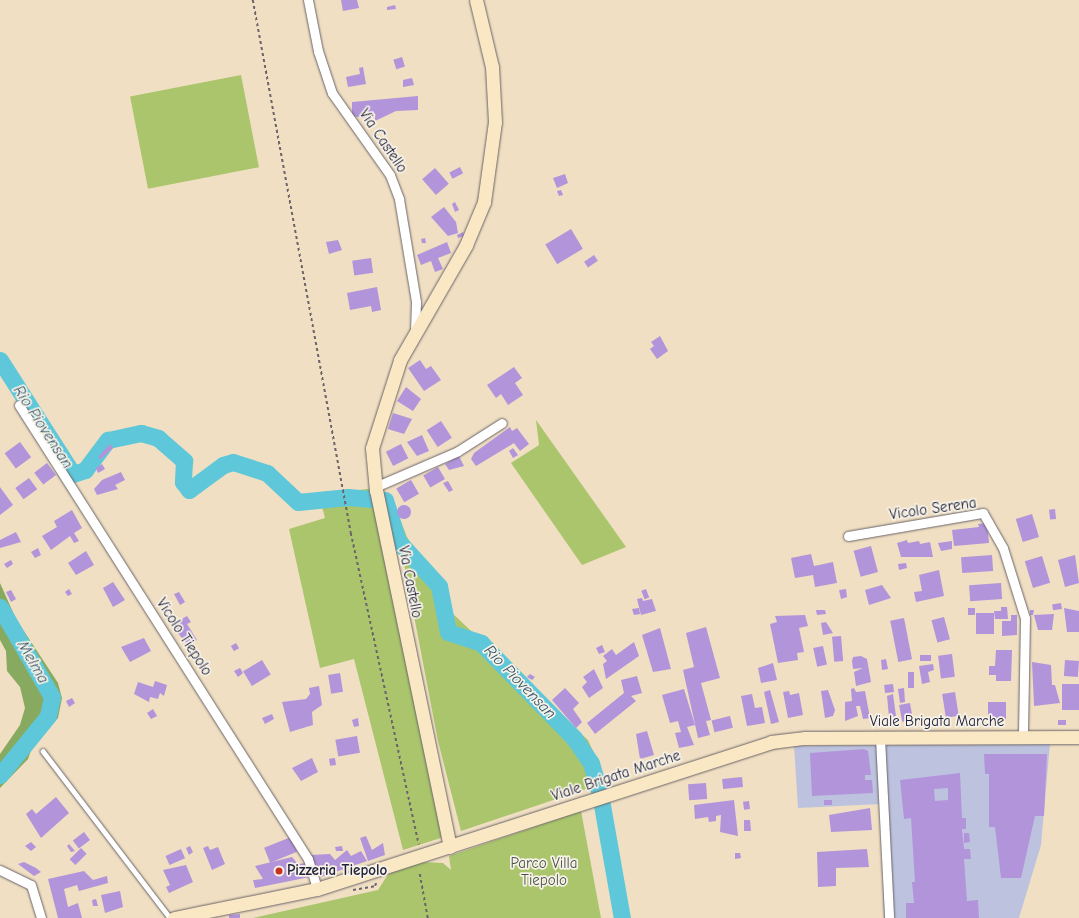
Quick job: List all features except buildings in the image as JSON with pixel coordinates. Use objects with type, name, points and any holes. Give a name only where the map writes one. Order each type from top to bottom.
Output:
[{"type":"street","name":"Via Castello","points":[[308,0],[318,51],[332,93],[390,175],[399,198],[416,302],[416,328]]},
{"type":"street","name":"Via Castello","points":[[450,847],[375,490],[372,448],[375,432],[416,328],[472,232],[492,162],[495,122],[492,67],[476,0]]},
{"type":"street","name":"Vicolo Tiepolo","points":[[19,405],[308,859],[317,889]]},
{"type":"street","points":[[375,490],[458,451],[502,422]]},
{"type":"street","name":"Vicolo Serena","points":[[848,536],[983,513],[1003,548],[1025,618],[1023,737]]},
{"type":"street","name":"Viale Brigata Marche","points":[[174,918],[317,889],[391,862],[450,847],[771,742],[805,738],[1079,737]]},
{"type":"street","points":[[880,738],[889,918]]},
{"type":"street","points":[[0,870],[31,885],[41,918]]},
{"type":"lane","points":[[43,751],[170,918]]},
{"type":"path","points":[[253,0],[340,462],[351,533],[419,845]]},
{"type":"path","points":[[420,874],[428,918]]},
{"type":"shaded area","points":[[1050,744],[1041,845],[1019,918],[884,918],[881,804],[798,808],[794,746]]},
{"type":"green space","points":[[241,75],[259,167],[148,189],[130,97]]},
{"type":"green space","points":[[536,420],[626,547],[582,565],[511,463],[539,445]]},
{"type":"green space","points":[[375,488],[447,836],[403,850],[354,659],[320,668],[289,529],[325,518],[319,495]]},
{"type":"green space","points":[[391,496],[407,537],[453,614],[588,740],[607,782],[461,831],[438,741]]},
{"type":"green space","points":[[0,583],[16,619],[58,683],[62,698],[58,718],[33,745],[28,759],[0,788],[0,754],[20,725],[25,708],[20,687],[7,671],[6,651],[0,640]]},
{"type":"green space","name":"Parco Villa Tiepolo","points":[[581,811],[601,918],[253,918],[378,890],[387,876],[397,868],[421,862],[443,863],[451,870],[449,856]]},
{"type":"waterway","name":"Rio Piovensan","points":[[0,360],[73,474],[85,470],[108,440],[141,433],[158,438],[184,461],[183,482],[189,490],[223,465],[233,462],[267,473],[298,502],[348,497],[385,500],[398,541],[439,586],[448,632],[481,643],[574,738],[591,763],[600,794]]},
{"type":"waterway","name":"Melma","points":[[0,607],[52,697],[48,716],[0,775]]},
{"type":"waterway","name":"Rio Piovensan","points":[[602,805],[622,918]]},
{"type":"place","name":"Pizzeria Tiepolo","points":[[279,871]]}]
